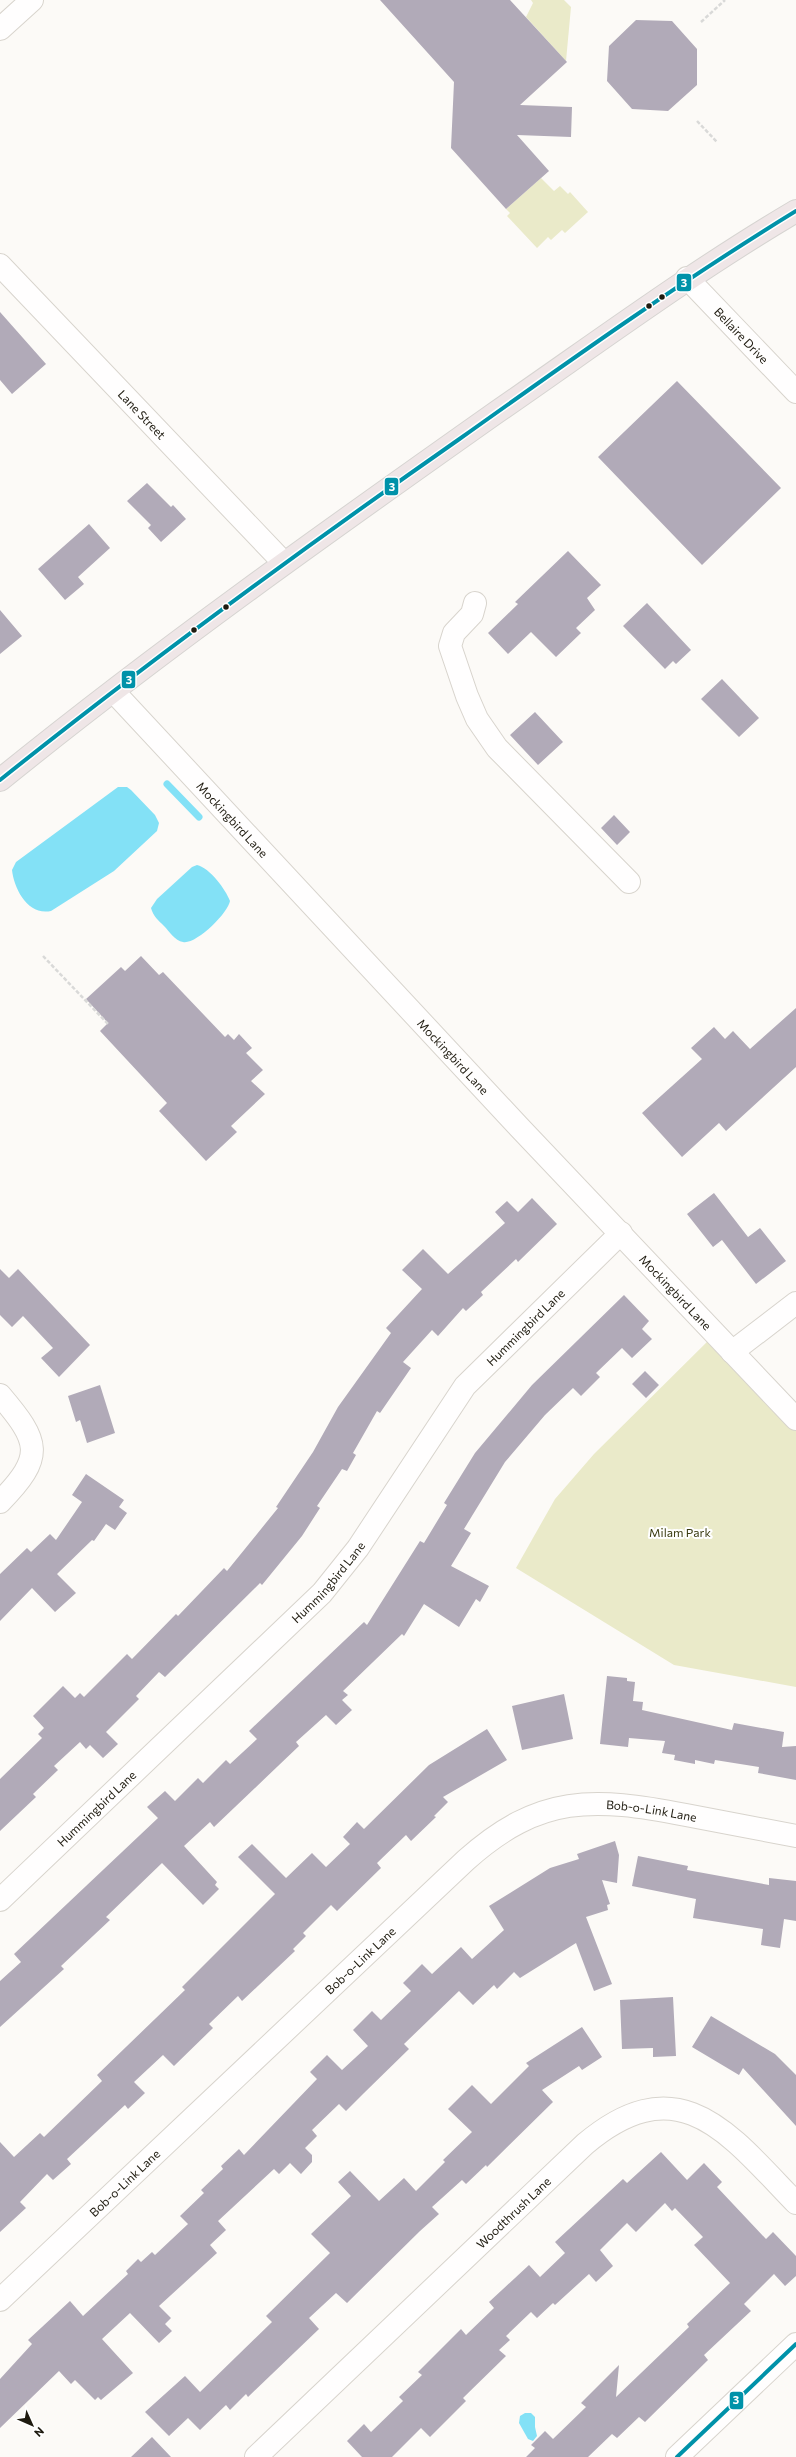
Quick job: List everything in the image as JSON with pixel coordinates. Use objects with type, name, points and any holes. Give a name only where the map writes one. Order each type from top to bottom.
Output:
[{"type":"main road","points":[[0,780],[284,564],[687,278],[796,211]]},
{"type":"street","points":[[0,30],[32,0]]},
{"type":"street","name":"Lane Street","points":[[0,265],[284,564]]},
{"type":"street","name":"Bellaire Drive","points":[[687,278],[796,392]]},
{"type":"street","points":[[475,603],[472,614],[454,633],[450,646],[467,696],[478,719],[497,748],[629,882]]},
{"type":"street","name":"Mockingbird Lane","points":[[114,692],[796,1419]]},
{"type":"street","name":"Hummingbird Lane","points":[[0,1900],[322,1593],[358,1548],[465,1386],[621,1233]]},
{"type":"street","points":[[732,1352],[796,1303]]},
{"type":"street","points":[[0,1395],[25,1427],[29,1436],[32,1453],[25,1475],[0,1502]]},
{"type":"street","name":"Bob-o-Link Lane","points":[[0,2300],[466,1860],[502,1830],[543,1811],[578,1804],[601,1802],[634,1805],[796,1836]]},
{"type":"street","name":"Woodthrush Lane","points":[[256,2457],[585,2144],[624,2117],[644,2110],[664,2109],[695,2113],[706,2118],[733,2138],[796,2203]]},
{"type":"street","points":[[677,2457],[796,2344]]},
{"type":"path","points":[[701,22],[724,0]]},
{"type":"path","points":[[697,121],[717,142]]},
{"type":"path","points":[[43,956],[108,1024]]},
{"type":"green space","points":[[531,0],[564,0],[571,7],[566,61],[526,17],[533,3]]},
{"type":"green space","points":[[541,178],[554,191],[560,186],[568,194],[570,192],[588,212],[565,233],[562,230],[551,240],[548,237],[537,248],[507,216],[510,213],[506,209]]},
{"type":"green space","name":"Milam Park","points":[[715,1334],[796,1419],[796,1687],[674,1665],[516,1568],[555,1499],[594,1454]]},
{"type":"water","points":[[118,787],[127,787],[131,790],[155,815],[159,823],[157,831],[114,871],[51,911],[35,909],[29,905],[19,893],[13,877],[12,870],[16,862]]},
{"type":"water","points":[[197,865],[207,870],[217,880],[230,901],[224,913],[203,934],[189,942],[183,942],[172,936],[156,918],[151,908],[157,899],[192,867]]},
{"type":"water","points":[[525,2413],[531,2413],[535,2417],[537,2436],[533,2441],[528,2439],[519,2423],[520,2416]]},
{"type":"building","points":[[380,0],[510,0],[567,62],[520,105],[572,107],[571,137],[517,135],[549,171],[506,209],[451,148],[454,82]]},
{"type":"building","points":[[636,20],[672,21],[697,49],[697,85],[668,111],[632,109],[607,81],[609,46]]},
{"type":"building","points":[[0,312],[46,364],[12,394],[0,380]]},
{"type":"building","points":[[677,381],[781,488],[702,565],[598,457]]},
{"type":"building","points":[[147,483],[171,507],[173,505],[186,519],[161,542],[148,528],[151,525],[127,501]]},
{"type":"building","points":[[89,524],[110,548],[78,577],[84,584],[65,600],[38,569]]},
{"type":"building","points":[[568,551],[601,585],[587,598],[595,610],[576,628],[581,633],[556,657],[531,632],[508,654],[488,633],[518,604],[515,602]]},
{"type":"building","points":[[647,603],[691,650],[676,664],[673,661],[665,669],[623,626]]},
{"type":"building","points":[[0,610],[22,636],[0,654]]},
{"type":"building","points":[[722,679],[759,718],[739,737],[701,699]]},
{"type":"building","points":[[535,712],[563,742],[538,765],[510,735]]},
{"type":"building","points":[[614,815],[630,832],[617,845],[601,828]]},
{"type":"building","points":[[141,956],[159,975],[163,972],[225,1037],[228,1034],[234,1040],[239,1034],[252,1048],[246,1053],[263,1070],[251,1081],[265,1094],[231,1126],[237,1132],[206,1161],[159,1111],[167,1103],[100,1031],[108,1023],[86,999],[121,967],[125,971]]},
{"type":"building","points":[[796,1008],[796,1067],[726,1131],[719,1123],[682,1157],[642,1113],[702,1059],[691,1048],[714,1027],[725,1039],[733,1031],[750,1049]]},
{"type":"building","points":[[714,1193],[748,1237],[760,1228],[786,1261],[756,1284],[722,1240],[713,1247],[687,1214]]},
{"type":"building","points":[[532,1198],[557,1224],[518,1262],[516,1259],[481,1292],[483,1295],[466,1311],[463,1308],[438,1336],[432,1330],[403,1362],[411,1368],[380,1413],[377,1411],[353,1453],[356,1455],[347,1471],[342,1469],[317,1506],[320,1508],[302,1536],[262,1585],[260,1583],[165,1677],[159,1672],[136,1696],[139,1699],[106,1732],[118,1744],[103,1758],[90,1745],[86,1749],[80,1742],[54,1766],[58,1770],[33,1794],[36,1797],[0,1831],[0,1779],[42,1738],[38,1734],[44,1728],[33,1716],[63,1686],[75,1698],[80,1693],[84,1697],[127,1654],[132,1659],[176,1614],[178,1616],[224,1568],[227,1571],[278,1508],[276,1507],[313,1452],[338,1407],[391,1333],[386,1328],[422,1289],[402,1270],[423,1249],[448,1274],[505,1223],[495,1212],[507,1201],[518,1212]]},
{"type":"building","points":[[0,1269],[9,1278],[18,1269],[90,1345],[59,1377],[41,1358],[53,1348],[23,1316],[12,1327],[0,1315]]},
{"type":"building","points":[[624,1295],[649,1321],[642,1329],[652,1339],[632,1358],[622,1348],[596,1373],[600,1377],[581,1396],[573,1388],[545,1415],[505,1462],[464,1529],[471,1533],[451,1566],[489,1586],[480,1602],[476,1599],[459,1627],[424,1604],[404,1636],[402,1634],[343,1691],[348,1695],[342,1700],[352,1710],[336,1725],[326,1715],[296,1742],[299,1746],[214,1827],[210,1822],[184,1846],[217,1882],[215,1885],[219,1889],[203,1905],[162,1863],[106,1917],[110,1920],[61,1966],[64,1969],[0,2027],[0,1981],[21,1962],[14,1954],[158,1818],[147,1807],[165,1791],[175,1801],[198,1778],[203,1783],[226,1760],[230,1764],[257,1739],[249,1731],[364,1622],[367,1625],[420,1541],[424,1543],[447,1505],[444,1503],[475,1453],[532,1385]]},
{"type":"building","points":[[645,1371],[659,1385],[646,1398],[632,1384]]},
{"type":"building","points":[[100,1385],[115,1433],[87,1443],[80,1420],[76,1422],[68,1396]]},
{"type":"building","points":[[86,1474],[124,1500],[119,1507],[127,1513],[115,1530],[106,1524],[94,1541],[92,1540],[57,1574],[76,1593],[55,1612],[32,1588],[0,1621],[0,1574],[27,1548],[31,1552],[50,1534],[56,1540],[82,1502],[72,1495]]},
{"type":"building","points":[[607,1676],[627,1678],[627,1681],[635,1682],[633,1701],[643,1702],[642,1710],[732,1730],[734,1723],[784,1732],[782,1747],[796,1746],[796,1780],[758,1773],[759,1767],[715,1760],[714,1764],[695,1760],[695,1764],[674,1760],[675,1755],[662,1753],[665,1741],[629,1738],[628,1747],[600,1744]]},
{"type":"building","points":[[564,1694],[573,1739],[522,1750],[512,1706]]},
{"type":"building","points":[[487,1729],[507,1760],[443,1797],[448,1802],[434,1816],[436,1817],[411,1841],[406,1835],[377,1863],[381,1868],[337,1911],[331,1905],[303,1933],[306,1936],[293,1949],[295,1951],[242,2001],[238,1996],[209,2024],[213,2028],[174,2066],[163,2055],[134,2082],[145,2093],[128,2109],[125,2105],[67,2159],[71,2164],[53,2180],[47,2174],[20,2202],[26,2208],[0,2232],[0,2142],[14,2157],[40,2133],[44,2137],[102,2081],[97,2075],[185,1990],[182,1987],[275,1894],[238,1857],[252,1844],[286,1878],[312,1853],[326,1867],[350,1844],[343,1837],[357,1822],[364,1829],[429,1765]]},
{"type":"building","points":[[615,1841],[619,1855],[617,1883],[602,1880],[610,1904],[607,1905],[608,1910],[586,1917],[612,1984],[594,1991],[576,1943],[520,1978],[514,1972],[497,1989],[494,1985],[473,2005],[459,1991],[404,2044],[409,2049],[346,2111],[339,2104],[312,2130],[317,2136],[305,2148],[312,2155],[312,2162],[301,2174],[290,2163],[279,2174],[274,2169],[218,2221],[226,2230],[210,2245],[217,2253],[159,2306],[171,2318],[165,2324],[172,2331],[159,2343],[130,2313],[102,2339],[133,2373],[101,2400],[98,2397],[95,2400],[75,2380],[71,2384],[59,2371],[0,2428],[0,2379],[32,2344],[28,2340],[70,2301],[83,2316],[128,2274],[126,2271],[138,2259],[141,2262],[152,2252],[155,2255],[188,2224],[180,2216],[204,2193],[201,2190],[223,2169],[221,2166],[239,2149],[244,2155],[317,2079],[310,2072],[327,2055],[342,2070],[368,2046],[353,2030],[372,2011],[381,2020],[411,1991],[403,1983],[422,1964],[432,1974],[461,1947],[472,1959],[504,1930],[489,1906],[550,1868],[579,1859],[577,1854]]},
{"type":"building","points":[[638,1856],[688,1866],[687,1870],[769,1885],[769,1878],[796,1881],[796,1921],[784,1919],[780,1948],[761,1945],[763,1929],[693,1918],[696,1899],[632,1886]]},
{"type":"building","points":[[673,1997],[676,2056],[653,2057],[653,2048],[622,2049],[620,2000]]},
{"type":"building","points":[[711,2016],[775,2054],[796,2075],[796,2126],[743,2068],[739,2075],[692,2047]]},
{"type":"building","points":[[582,2027],[602,2057],[582,2070],[579,2066],[542,2090],[553,2102],[487,2167],[486,2165],[466,2184],[462,2180],[432,2207],[439,2214],[347,2303],[336,2293],[309,2318],[319,2329],[248,2397],[246,2394],[230,2410],[226,2405],[200,2430],[188,2418],[169,2436],[145,2412],[185,2376],[200,2392],[272,2322],[266,2316],[330,2253],[311,2234],[351,2196],[338,2182],[350,2171],[379,2201],[404,2178],[416,2191],[445,2162],[443,2160],[472,2132],[448,2109],[472,2085],[491,2104],[529,2066],[526,2063]]},
{"type":"building","points":[[661,2152],[687,2180],[704,2163],[722,2182],[717,2187],[766,2239],[773,2232],[796,2256],[796,2276],[785,2286],[774,2274],[744,2304],[751,2311],[704,2355],[708,2360],[645,2422],[639,2417],[617,2438],[612,2434],[588,2457],[526,2457],[535,2448],[531,2445],[545,2431],[553,2439],[586,2407],[581,2403],[619,2365],[616,2397],[689,2327],[687,2324],[730,2283],[694,2245],[703,2237],[675,2208],[672,2211],[665,2203],[636,2232],[627,2223],[600,2250],[613,2266],[596,2282],[589,2274],[555,2305],[553,2303],[537,2318],[531,2312],[506,2336],[510,2340],[499,2350],[506,2356],[463,2398],[466,2401],[430,2437],[421,2428],[392,2457],[362,2457],[347,2441],[364,2424],[371,2432],[403,2401],[399,2397],[422,2375],[418,2372],[461,2329],[466,2335],[494,2308],[489,2302],[529,2265],[540,2277],[565,2253],[555,2242],[623,2179],[627,2183]]},
{"type":"building","points":[[152,2437],[171,2457],[131,2457]]},
{"type":"waterway","points":[[167,784],[199,817]]},
{"type":"transit line","name":"3","points":[[0,780],[112,692],[226,606],[342,522],[625,322],[796,211]]},
{"type":"transit line","name":"3","points":[[677,2457],[796,2344]]}]
